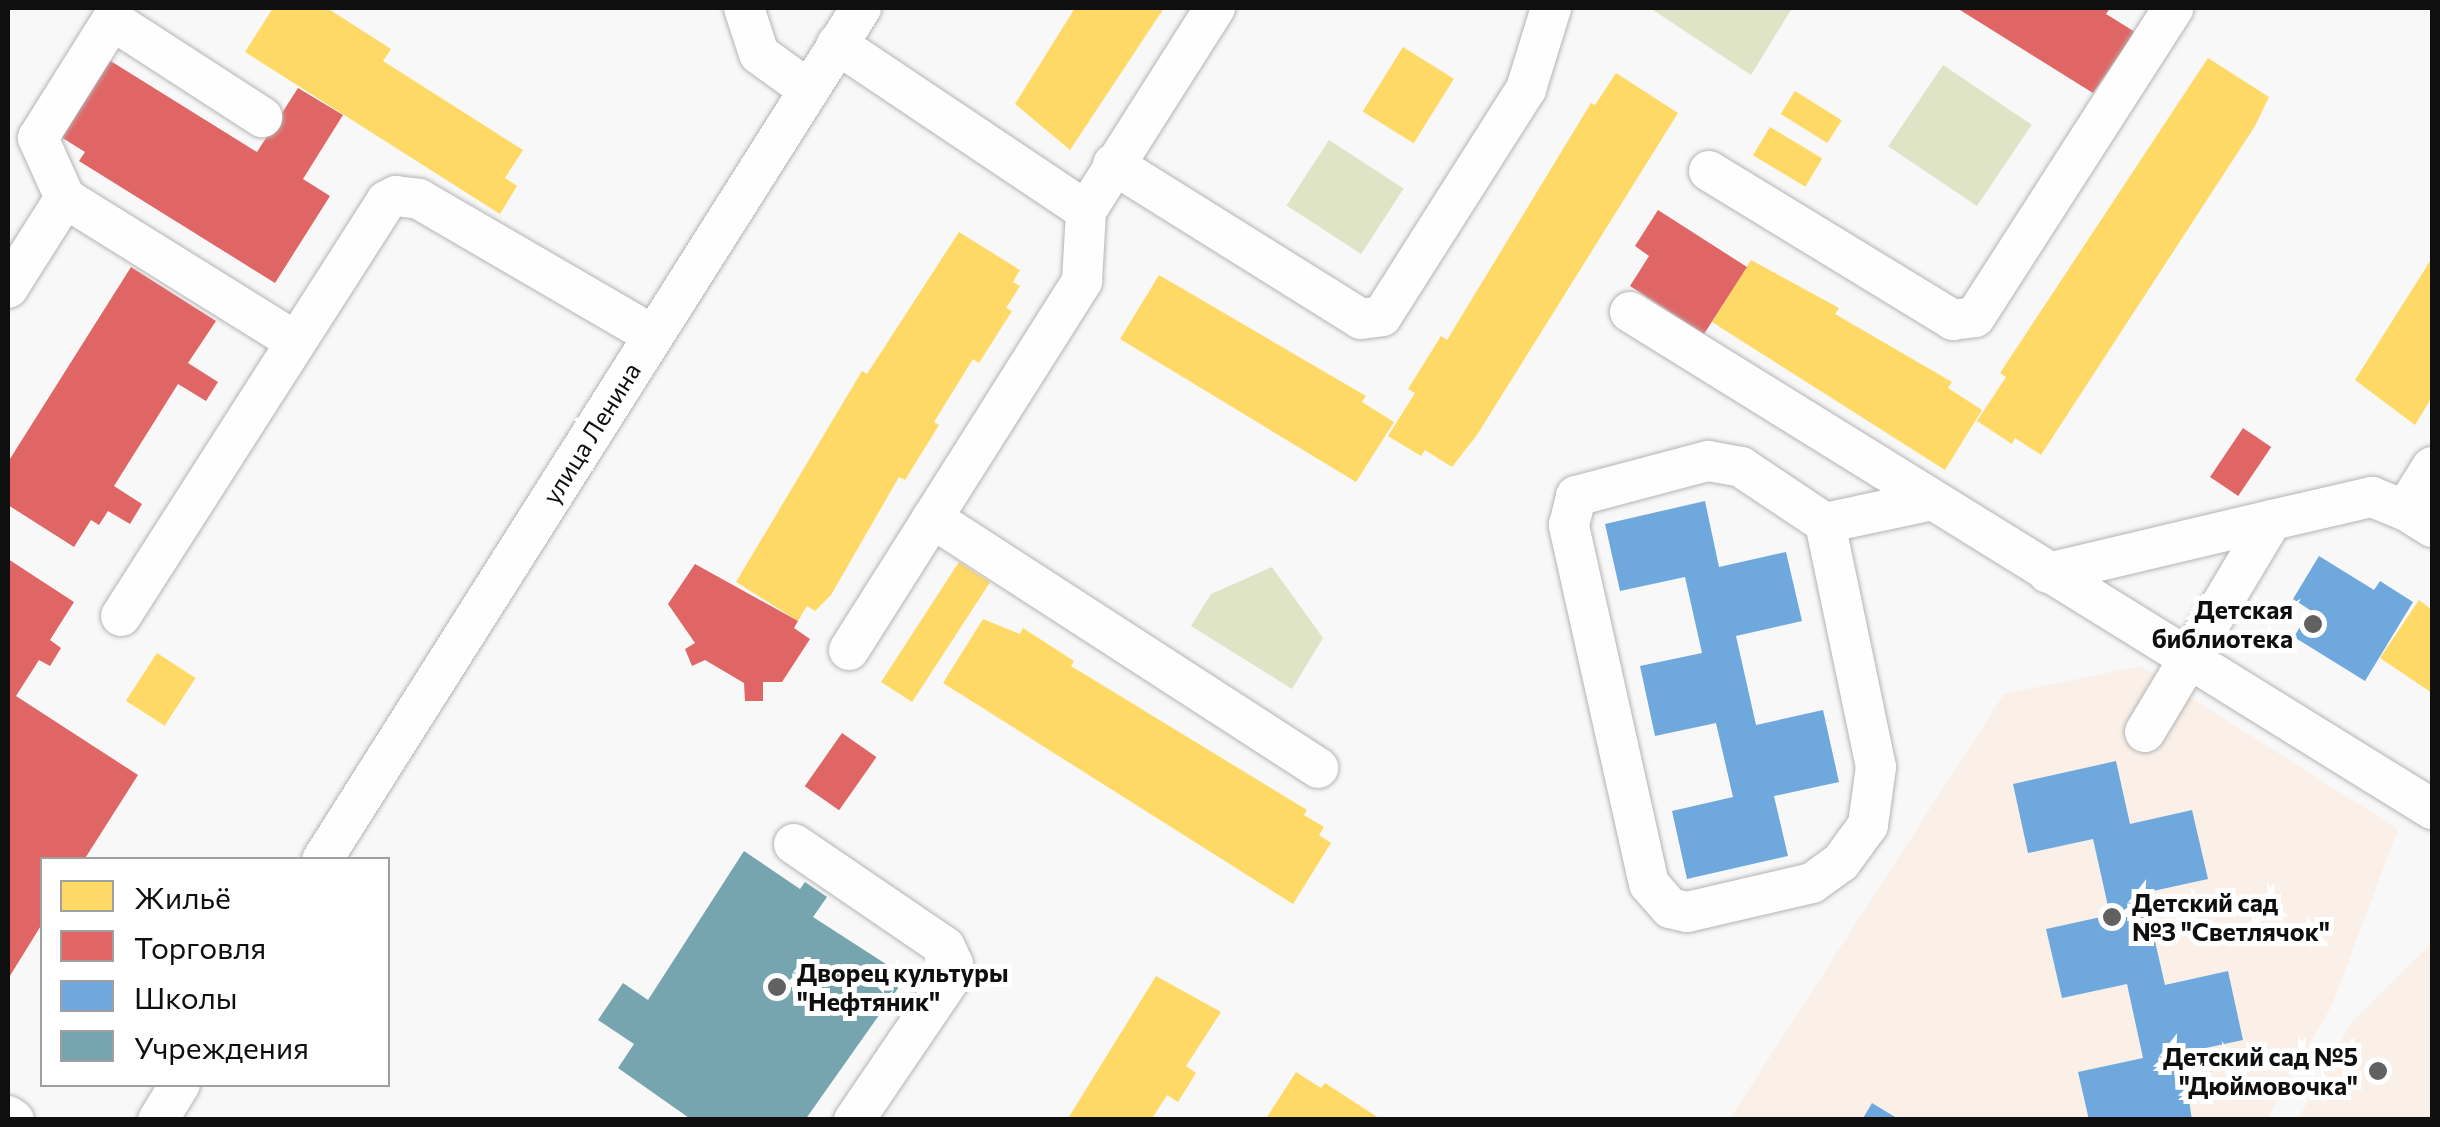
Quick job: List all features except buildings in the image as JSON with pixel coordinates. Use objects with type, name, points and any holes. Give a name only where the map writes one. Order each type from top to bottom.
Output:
[{"type":"street","points":[[744,8],[759,54],[809,90]]},
{"type":"street","name":"улица Ленина","points":[[324,857],[860,8]]},
{"type":"street","points":[[849,650],[1082,281],[1086,210],[1214,8]]},
{"type":"street","points":[[1113,164],[1361,320],[1382,316],[1526,89],[1551,8]]},
{"type":"street","points":[[1709,171],[1952,320],[1975,317],[2172,8]]},
{"type":"street","points":[[262,117],[112,20],[38,138],[65,198],[296,342]]},
{"type":"street","points":[[837,44],[1086,210]]},
{"type":"street","points":[[121,616],[386,201],[406,195],[653,335]]},
{"type":"street","points":[[8,288],[65,198]]},
{"type":"street","points":[[1630,312],[2432,810]]},
{"type":"street","points":[[1826,523],[1876,767],[1868,825],[1841,862],[1812,884],[1687,912],[1670,908],[1650,884],[1568,510],[1588,488],[1726,462],[1826,523],[1932,500]]},
{"type":"street","points":[[2048,573],[2372,497],[2419,519],[2432,467]]},
{"type":"street","points":[[932,518],[1318,768]]},
{"type":"street","points":[[2145,732],[2272,520]]},
{"type":"street","points":[[794,844],[944,947],[954,964],[950,980],[854,1120]]},
{"type":"street","points":[[158,1120],[178,1087]]},
{"type":"shaded area","name":"Детский сад №3 \"Светлячок\"","points":[[2141,666],[2398,829],[2332,1005],[2267,1119],[1729,1120],[2004,694]]},
{"type":"shaded area","name":"Детский сад №5 \"Дюймовочка\"","points":[[2432,943],[2432,1119],[2298,1119],[2351,1023]]},
{"type":"green space","points":[[1650,8],[1792,8],[1751,75]]},
{"type":"green space","points":[[1943,65],[2032,125],[1977,206],[1888,146]]},
{"type":"green space","points":[[1329,140],[1404,188],[1361,254],[1287,205]]},
{"type":"green space","points":[[1272,567],[1323,638],[1292,689],[1191,626],[1211,594]]},
{"type":"place","name":"Детская библиотека","points":[[2313,624]]},
{"type":"place","name":"Детский сад №3 \"Светлячок\"","points":[[2112,917]]},
{"type":"place","name":"Дворец культуры \"Нефтяник\"","points":[[777,987]]},
{"type":"place","name":"Детский сад №5 \"Дюймовочка\"","points":[[2378,1071]]}]
